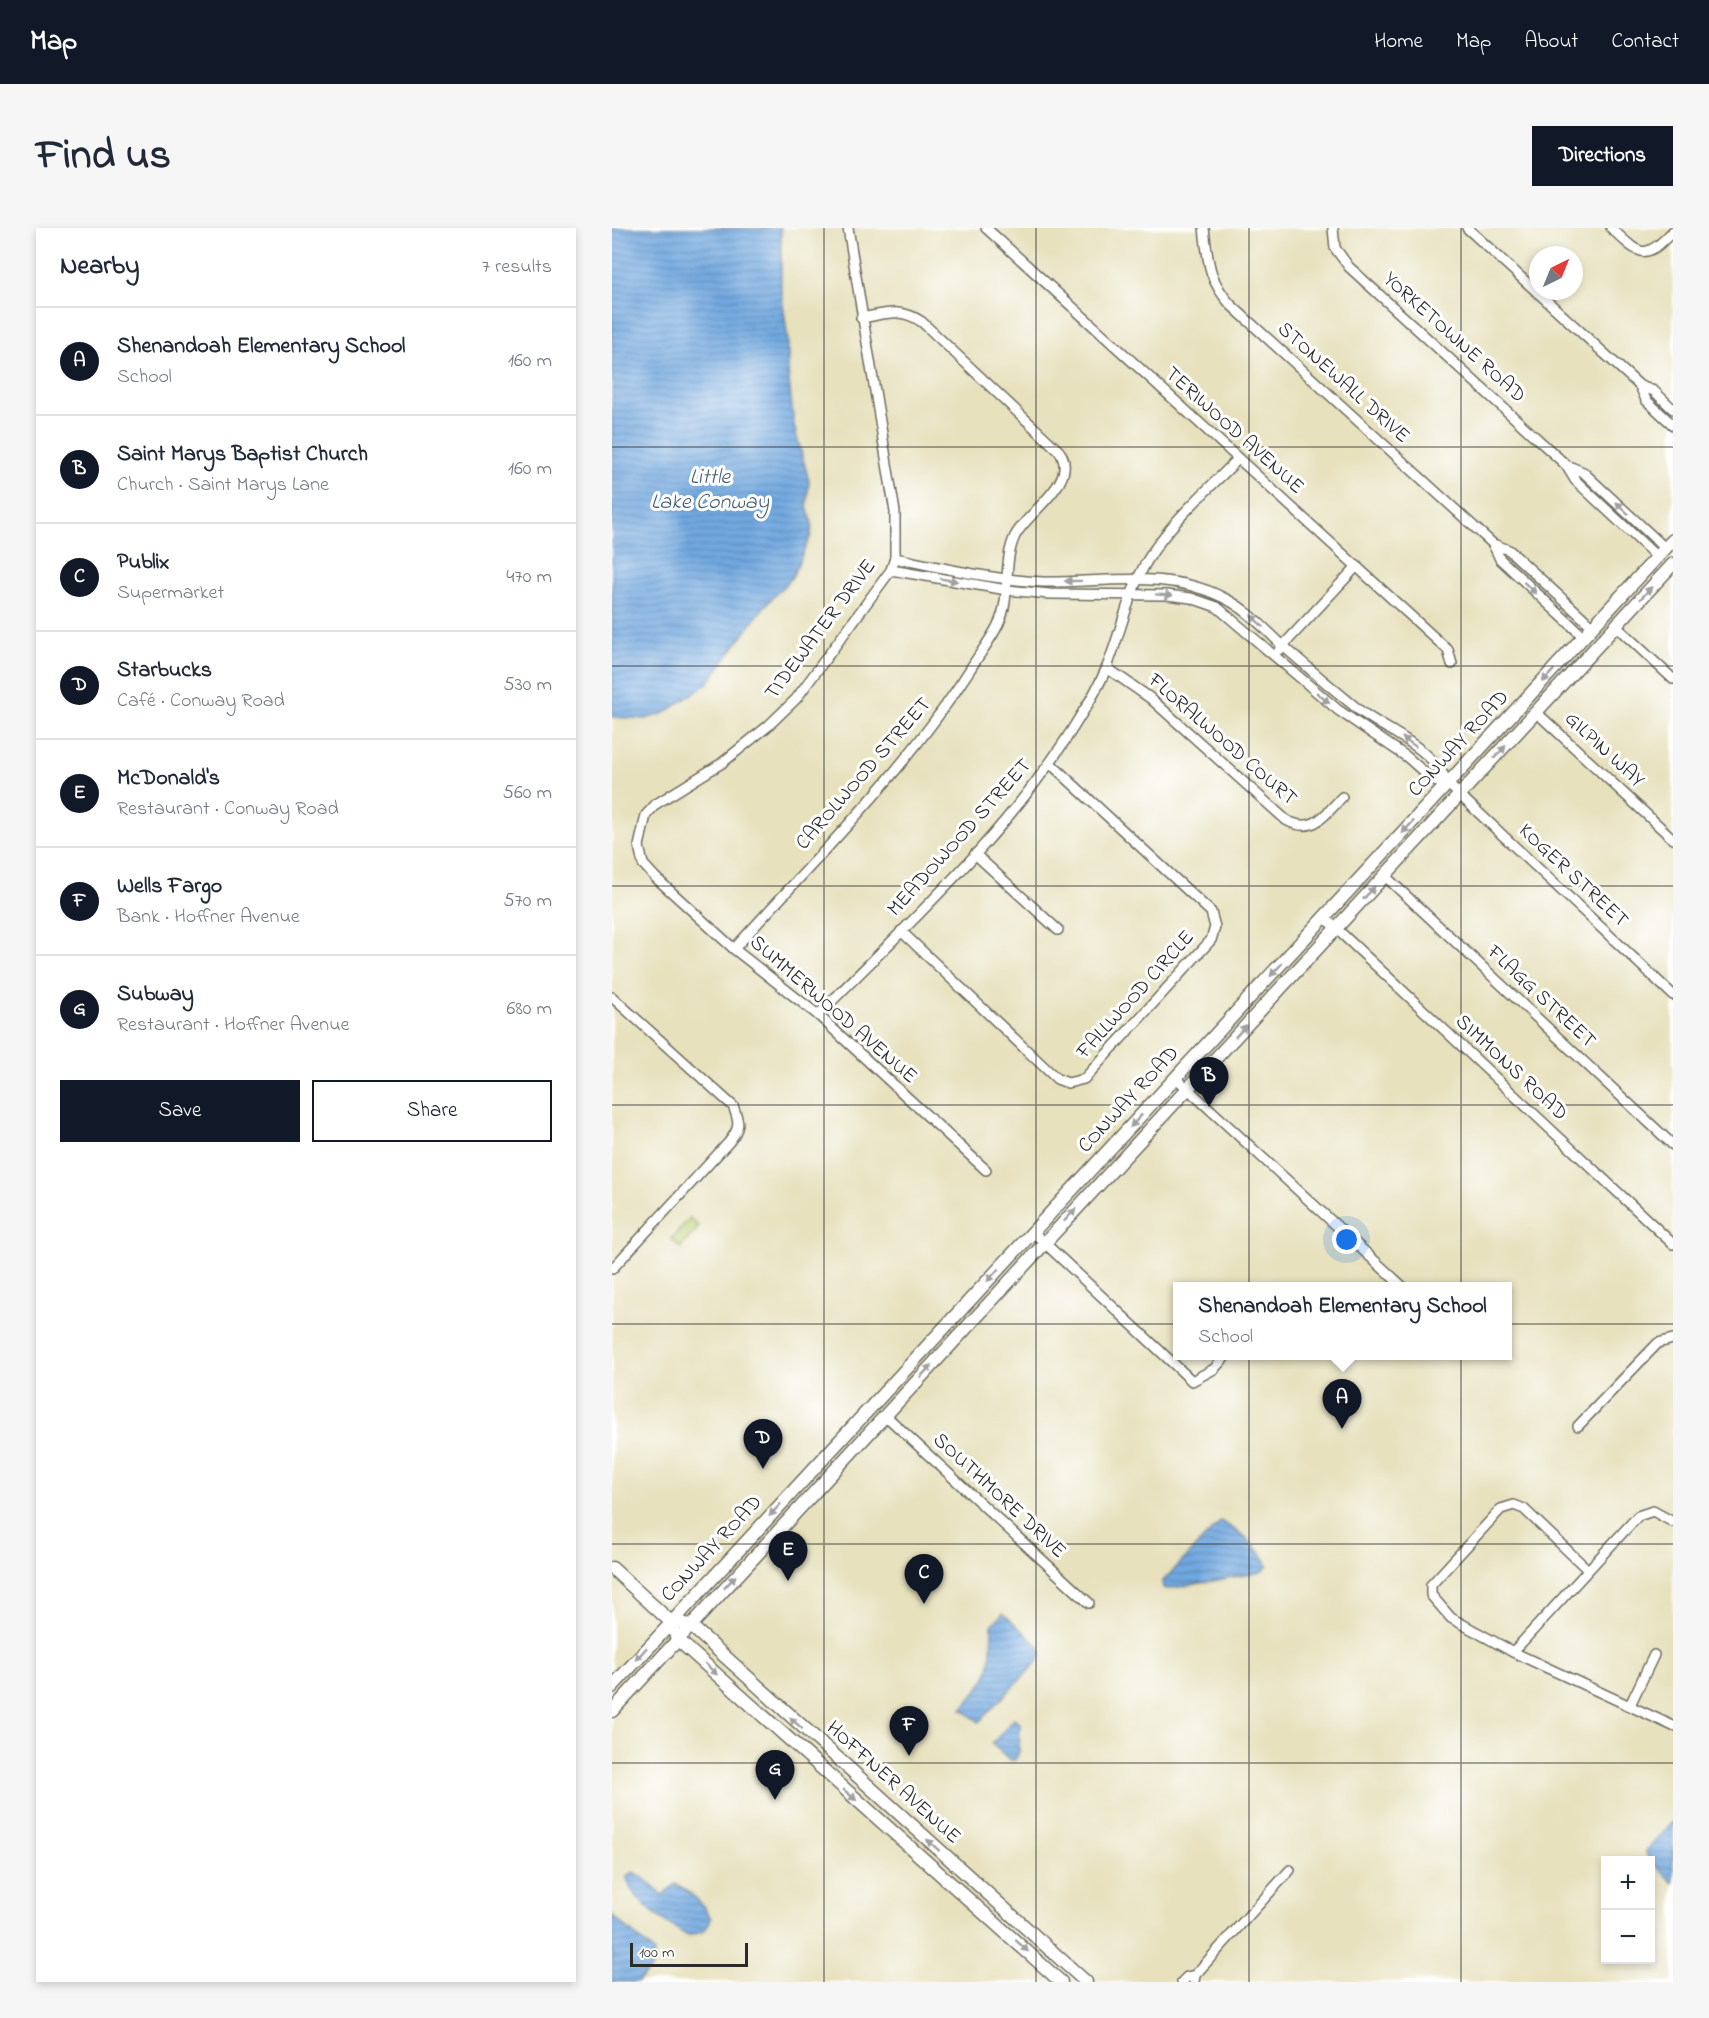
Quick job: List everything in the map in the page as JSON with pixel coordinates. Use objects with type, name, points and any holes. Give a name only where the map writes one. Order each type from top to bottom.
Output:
[{"type":"main road","name":"CONWAY ROAD","points":[[612,1687],[1665,548]]},
{"type":"main road","name":"CONWAY ROAD","points":[[612,1711],[1673,564]]},
{"type":"main road","points":[[1616,626],[1621,609],[1640,575]]},
{"type":"main road","points":[[1563,683],[1570,666],[1587,643],[1588,632]]},
{"type":"main road","points":[[834,1470],[835,1455],[864,1423],[875,1402]]},
{"type":"main road","points":[[792,1516],[801,1496],[820,1475],[824,1458]]},
{"type":"main road","name":"HOFFNER AVENUE","points":[[612,1568],[671,1622],[677,1640],[822,1771],[952,1882],[1061,1982]]},
{"type":"main road","points":[[671,1622],[690,1625]]},
{"type":"main road","name":"HOFFNER AVENUE","points":[[690,1625],[1086,1982]]},
{"type":"main road","points":[[916,1851],[927,1854],[941,1867],[953,1871],[960,1869]]},
{"type":"main road","points":[[952,1882],[966,1883],[1018,1929],[1034,1935]]},
{"type":"street","name":"TIDEWATER DRIVE","points":[[656,877],[643,864],[639,846],[646,815],[656,804],[722,763],[768,726],[796,699],[891,570],[895,558],[895,513],[861,318],[848,228]]},
{"type":"street","name":"TERIWOOD AVENUE","points":[[987,228],[1448,650],[1452,664]]},
{"type":"street","name":"STONEWALL DRIVE","points":[[1204,228],[1210,271],[1217,290],[1231,305],[1493,544],[1509,550],[1588,632]]},
{"type":"street","name":"YORKETOWNE ROAD","points":[[1333,228],[1335,248],[1349,267],[1566,465],[1583,472],[1665,548]]},
{"type":"street","points":[[1467,228],[1640,386],[1654,391],[1673,409]]},
{"type":"street","points":[[1611,228],[1632,248],[1644,252],[1655,250],[1673,231]]},
{"type":"street","name":"CAROLWOOD STREET","points":[[734,949],[892,776],[944,710],[999,624],[1015,537],[1061,481],[1066,469],[1066,460],[922,322],[909,313],[897,312],[861,318]]},
{"type":"street","points":[[1640,386],[1646,400],[1673,425]]},
{"type":"street","name":"MEADOWOOD STREET","points":[[818,1015],[1014,811],[1050,763],[1082,714],[1107,668],[1137,579],[1164,537],[1238,459]]},
{"type":"street","points":[[895,558],[1008,579],[1043,582],[1165,580],[1197,586],[1224,597],[1251,615],[1359,710],[1423,753],[1443,771],[1448,784]]},
{"type":"street","points":[[1274,656],[1357,566]]},
{"type":"street","points":[[891,570],[1007,590],[1050,594],[1132,594],[1191,598],[1218,607],[1361,728],[1407,757],[1434,781],[1448,784]]},
{"type":"street","points":[[1616,626],[1673,679]]},
{"type":"street","name":"FLORALWOOD COURT","points":[[1107,668],[1150,699],[1286,820],[1296,826],[1309,827],[1318,823],[1342,797]]},
{"type":"street","name":"GILPIN WAY","points":[[1536,712],[1673,839]]},
{"type":"street","name":"FALLWOOD CIRCLE","points":[[901,931],[1057,1079],[1068,1083],[1084,1079],[1211,940],[1215,927],[1211,912],[1050,763]]},
{"type":"street","name":"KOGER STREET","points":[[1448,784],[1673,994]]},
{"type":"street","points":[[975,854],[1058,930]]},
{"type":"street","name":"FLAGG STREET","points":[[1385,876],[1673,1145]]},
{"type":"street","name":"SUMMERWOOD AVENUE","points":[[656,877],[734,949],[818,1015],[986,1170]]},
{"type":"street","name":"SIMMONS ROAD","points":[[1325,918],[1673,1244]]},
{"type":"street","points":[[612,997],[733,1106],[739,1120],[739,1130],[729,1142],[612,1269]]},
{"type":"street","points":[[1176,1078],[1397,1282]]},
{"type":"street","points":[[1033,1232],[1192,1381],[1214,1369],[1222,1360]]},
{"type":"street","points":[[935,1337],[945,1351]]},
{"type":"street","points":[[1578,1426],[1658,1343],[1673,1339]]},
{"type":"street","points":[[923,1350],[945,1351]]},
{"type":"street","name":"SOUTHMORE DRIVE","points":[[885,1415],[1089,1603]]},
{"type":"street","points":[[1587,1569],[1524,1509],[1514,1505],[1501,1509],[1431,1585],[1431,1595],[1451,1618],[1513,1652],[1673,1726]]},
{"type":"street","points":[[1513,1652],[1638,1516],[1653,1511],[1673,1522]]},
{"type":"street","points":[[1629,1705],[1654,1655]]},
{"type":"street","points":[[1182,1982],[1187,1977],[1194,1979],[1290,1870]]},
{"type":"green space","points":[[690,1218],[699,1227],[680,1248],[671,1239]]},
{"type":"water","name":"Little Lake Conway","points":[[612,228],[781,228],[781,288],[788,341],[788,372],[794,426],[809,481],[807,507],[812,523],[811,535],[792,577],[763,608],[707,684],[663,714],[645,719],[612,717]]},
{"type":"water","points":[[1221,1521],[1254,1546],[1268,1566],[1261,1572],[1163,1588],[1162,1582]]},
{"type":"water","points":[[1003,1613],[1040,1647],[1041,1654],[1038,1661],[979,1722],[962,1709],[985,1679],[990,1663],[992,1625]]},
{"type":"water","points":[[1014,1719],[1020,1723],[1019,1752],[1015,1760],[1010,1760],[992,1744]]},
{"type":"water","points":[[1673,1821],[1673,1883],[1655,1865],[1655,1856],[1647,1856],[1646,1851]]},
{"type":"water","points":[[632,1872],[641,1876],[662,1895],[676,1884],[701,1903],[711,1919],[704,1931],[688,1936],[651,1910],[634,1893],[629,1884],[627,1876]]},
{"type":"water","points":[[612,1915],[654,1952],[653,1966],[638,1982],[612,1982]]},
{"type":"place","name":"Saint Marys Baptist Church","points":[[1209,1107]]},
{"type":"place","name":"Shenandoah Elementary School","points":[[1342,1429]]},
{"type":"place","name":"Starbucks","points":[[763,1469]]},
{"type":"place","name":"McDonald's","points":[[788,1581]]},
{"type":"place","name":"Publix","points":[[924,1604]]},
{"type":"place","name":"Wells Fargo","points":[[909,1756]]},
{"type":"place","name":"Subway","points":[[775,1800]]}]
